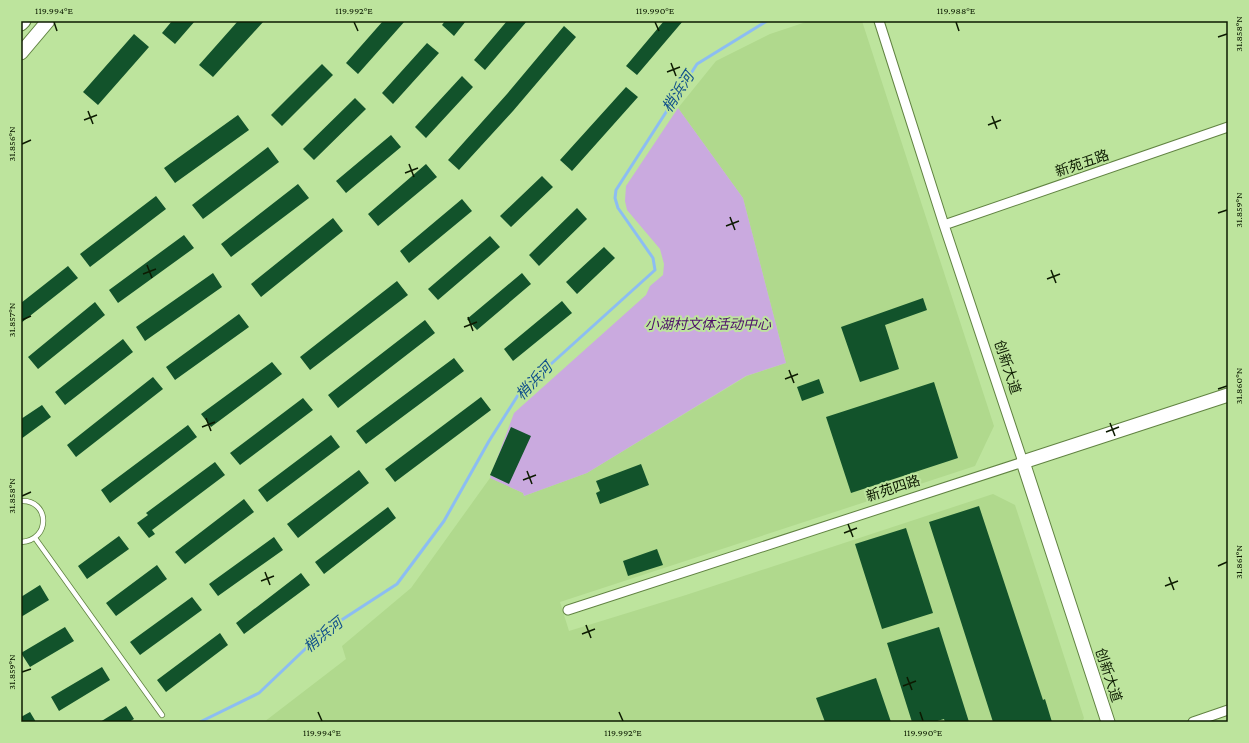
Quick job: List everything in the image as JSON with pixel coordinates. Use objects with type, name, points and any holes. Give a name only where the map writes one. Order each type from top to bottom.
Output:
[{"type":"street","points":[[21,24],[24,21]]},
{"type":"street","points":[[21,53],[48,21]]},
{"type":"street","name":"创新大道","points":[[879,21],[944,225],[1108,722]]},
{"type":"street","name":"新苑五路","points":[[944,225],[1228,127]]},
{"type":"street","name":"新苑四路","points":[[568,610],[1228,395]]},
{"type":"street","points":[[1193,722],[1228,710]]},
{"type":"lane","points":[[21,501],[31,502],[37,506],[43,519],[43,526],[40,533],[28,542],[21,542]]},
{"type":"lane","points":[[35,538],[162,715]]},
{"type":"shaded area","points":[[809,21],[862,21],[994,426],[975,466],[560,602],[569,631],[686,595],[993,494],[1015,505],[1084,718],[1082,722],[264,722],[346,659],[342,646],[411,588],[490,478],[523,493],[524,496],[587,473],[747,376],[786,363],[743,198],[678,108],[716,61],[770,34]]},
{"type":"green space","name":"小湖村文体活动中心","points":[[678,108],[743,198],[786,363],[746,376],[587,473],[524,496],[523,493],[490,478],[514,413],[646,295],[650,286],[663,275],[664,264],[660,249],[627,210],[625,201],[626,186]]},
{"type":"building","points":[[172,21],[195,21],[175,44],[162,33]]},
{"type":"building","points":[[238,21],[264,21],[213,77],[199,65]]},
{"type":"building","points":[[383,21],[405,21],[358,74],[346,63]]},
{"type":"building","points":[[445,21],[466,21],[454,36],[442,25]]},
{"type":"building","points":[[507,21],[527,21],[485,70],[474,60]]},
{"type":"building","points":[[664,21],[683,21],[637,75],[626,66]]},
{"type":"building","points":[[564,26],[576,37],[513,111],[459,170],[448,160],[507,94]]},
{"type":"building","points":[[134,34],[149,47],[98,105],[83,92]]},
{"type":"building","points":[[427,43],[439,53],[393,104],[382,93]]},
{"type":"building","points":[[322,64],[333,75],[282,126],[271,115]]},
{"type":"building","points":[[462,76],[473,87],[426,138],[415,127]]},
{"type":"building","points":[[626,87],[638,97],[572,171],[560,160]]},
{"type":"building","points":[[355,98],[366,109],[314,160],[303,149]]},
{"type":"building","points":[[238,115],[249,130],[175,183],[164,168]]},
{"type":"building","points":[[391,135],[401,147],[346,193],[336,181]]},
{"type":"building","points":[[268,147],[279,162],[203,219],[192,205]]},
{"type":"building","points":[[426,164],[437,177],[378,226],[368,214]]},
{"type":"building","points":[[542,176],[553,187],[511,227],[500,216]]},
{"type":"building","points":[[298,184],[309,198],[231,257],[221,244]]},
{"type":"building","points":[[156,196],[166,209],[90,267],[80,254]]},
{"type":"building","points":[[462,199],[472,211],[409,263],[400,251]]},
{"type":"building","points":[[577,208],[587,219],[539,266],[529,255]]},
{"type":"building","points":[[333,218],[343,231],[261,297],[251,284]]},
{"type":"building","points":[[184,235],[194,248],[118,303],[109,290]]},
{"type":"building","points":[[490,236],[500,247],[438,300],[428,289]]},
{"type":"building","points":[[604,247],[615,258],[577,294],[566,282]]},
{"type":"building","points":[[68,266],[78,278],[21,323],[21,303]]},
{"type":"building","points":[[213,273],[222,287],[145,341],[136,327]]},
{"type":"building","points":[[522,273],[531,284],[477,330],[467,319]]},
{"type":"building","points":[[397,281],[408,295],[310,370],[300,357]]},
{"type":"building","points":[[923,298],[927,310],[885,325],[899,369],[860,382],[841,327]]},
{"type":"building","points":[[562,301],[572,313],[513,361],[504,349]]},
{"type":"building","points":[[95,302],[105,315],[38,369],[28,357]]},
{"type":"building","points":[[239,314],[249,327],[175,380],[166,367]]},
{"type":"building","points":[[425,320],[435,333],[338,408],[328,395]]},
{"type":"building","points":[[123,339],[133,352],[65,405],[55,392]]},
{"type":"building","points":[[454,358],[464,371],[366,444],[356,431]]},
{"type":"building","points":[[272,362],[282,374],[211,427],[201,414]]},
{"type":"building","points":[[153,377],[163,389],[76,457],[67,445]]},
{"type":"building","points":[[819,379],[824,393],[802,401],[797,387]]},
{"type":"building","points":[[934,382],[958,458],[851,493],[826,417]]},
{"type":"building","points":[[481,397],[491,410],[395,482],[385,469]]},
{"type":"building","points":[[303,398],[313,410],[240,465],[230,453]]},
{"type":"building","points":[[42,405],[51,417],[21,439],[21,419]]},
{"type":"building","points":[[188,425],[197,437],[110,503],[101,490]]},
{"type":"building","points":[[511,427],[531,436],[509,484],[490,475]]},
{"type":"building","points":[[331,435],[340,447],[267,502],[258,490]]},
{"type":"building","points":[[215,462],[225,475],[152,530],[155,534],[149,538],[137,523],[148,515],[146,513]]},
{"type":"building","points":[[641,464],[649,485],[600,504],[596,493],[600,491],[596,481]]},
{"type":"building","points":[[359,470],[369,483],[298,538],[287,524]]},
{"type":"building","points":[[244,499],[254,512],[185,564],[175,552]]},
{"type":"building","points":[[979,506],[1043,700],[1045,699],[1052,722],[993,722],[929,522]]},
{"type":"building","points":[[388,507],[396,518],[324,574],[315,562]]},
{"type":"building","points":[[906,528],[933,613],[882,629],[855,544]]},
{"type":"building","points":[[119,536],[129,549],[87,579],[78,566]]},
{"type":"building","points":[[274,537],[283,550],[218,596],[209,584]]},
{"type":"building","points":[[657,549],[663,565],[628,576],[623,561]]},
{"type":"building","points":[[157,565],[167,579],[116,616],[106,603]]},
{"type":"building","points":[[301,573],[310,585],[244,634],[236,623]]},
{"type":"building","points":[[40,585],[49,600],[21,617],[21,597]]},
{"type":"building","points":[[192,597],[202,610],[140,655],[130,642]]},
{"type":"building","points":[[65,627],[74,641],[30,667],[21,653]]},
{"type":"building","points":[[939,627],[969,722],[945,722],[944,719],[934,722],[912,722],[887,643]]},
{"type":"building","points":[[220,633],[228,645],[166,692],[157,680]]},
{"type":"building","points":[[102,667],[110,680],[59,711],[51,697]]},
{"type":"building","points":[[876,678],[891,722],[825,722],[816,698]]},
{"type":"building","points":[[126,706],[134,719],[129,722],[100,722]]},
{"type":"building","points":[[30,712],[36,722],[21,722],[21,717]]},
{"type":"waterway","name":"梢浜河","points":[[200,722],[259,693],[323,632],[397,584],[444,521],[489,441],[520,392],[655,270],[653,258],[618,208],[615,198],[616,190],[697,64],[767,21]]}]
